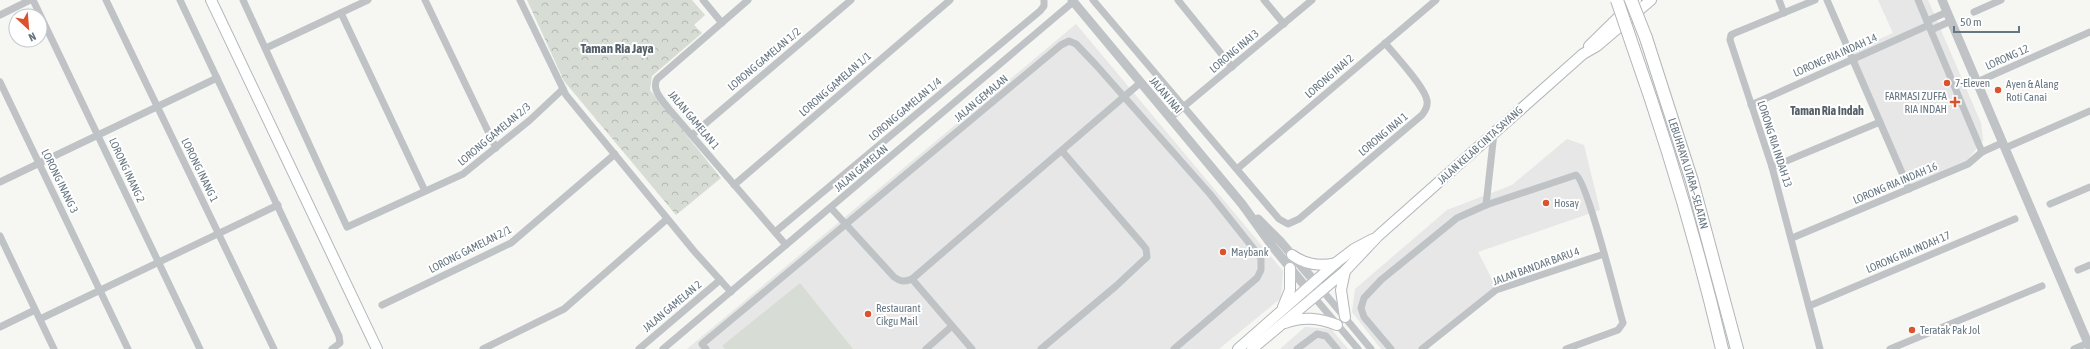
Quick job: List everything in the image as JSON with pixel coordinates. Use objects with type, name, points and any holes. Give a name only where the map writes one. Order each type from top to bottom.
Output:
[{"type":"highway","name":"LEBUHRAYA UTARA–SELATAN","points":[[1617,0],[1657,115],[1678,184],[1722,349]]},
{"type":"highway","name":"LEBUHRAYA UTARA–SELATAN","points":[[1632,0],[1646,38],[1692,181],[1738,349]]},
{"type":"main road","points":[[210,0],[377,349]]},
{"type":"main road","name":"JALAN KELAB CINTA SAYANG","points":[[1238,349],[1318,294],[1345,271],[1378,236],[1583,54],[1592,42],[1636,0]]},
{"type":"main road","name":"JALAN KELAB CINTA SAYANG","points":[[1583,54],[1597,46],[1651,0]]},
{"type":"main road","name":"JALAN KELAB CINTA SAYANG","points":[[1252,349],[1306,288],[1354,249],[1378,236]]},
{"type":"main road","points":[[1292,255],[1303,262],[1314,265],[1337,262]]},
{"type":"main road","points":[[1290,268],[1291,283],[1288,298],[1277,321],[1309,318],[1341,321],[1341,290],[1345,271]]},
{"type":"street","points":[[0,15],[32,0]]},
{"type":"street","name":"LORONG INANG 2","points":[[32,0],[200,349]]},
{"type":"street","name":"LORONG INANG 1","points":[[106,0],[274,349]]},
{"type":"street","points":[[180,0],[341,340],[338,346],[332,349]]},
{"type":"street","points":[[243,0],[266,48],[368,0]]},
{"type":"street","points":[[425,0],[496,148]]},
{"type":"street","points":[[520,0],[563,89],[668,219],[731,292]]},
{"type":"street","points":[[703,0],[722,23]]},
{"type":"street","name":"JALAN GAMELAN 1","points":[[748,0],[656,79],[655,82],[659,96],[786,245]]},
{"type":"street","name":"LORONG GAMELAN 1/2","points":[[692,135],[850,0]]},
{"type":"street","name":"LORONG GAMELAN 1/1","points":[[734,185],[950,0]]},
{"type":"street","name":"LORONG GAMELAN 1/4","points":[[775,232],[1040,11],[1044,6],[1044,0]]},
{"type":"street","points":[[1093,0],[1237,170]]},
{"type":"street","points":[[1178,0],[1232,66]]},
{"type":"street","points":[[1264,0],[1284,24]]},
{"type":"street","name":"LORONG INAI 3","points":[[1170,118],[1312,0]]},
{"type":"street","name":"LORONG INAI 2","points":[[1237,170],[1436,0]]},
{"type":"street","points":[[1779,0],[1784,13]]},
{"type":"street","name":"LORONG RIA INDAH 13","points":[[1815,0],[1735,33],[1730,38],[1731,45],[1772,167],[1792,238],[1820,349]]},
{"type":"street","points":[[1827,0],[1909,190]]},
{"type":"street","points":[[1918,0],[1982,152]]},
{"type":"street","points":[[1942,0],[2089,346],[2074,349]]},
{"type":"street","points":[[1974,12],[2001,0]]},
{"type":"street","name":"JALAN INAI","points":[[1073,1],[1242,204],[1306,288],[1318,294]]},
{"type":"street","name":"JALAN GAMELAN","points":[[663,349],[831,208],[1073,1]]},
{"type":"street","name":"LORONG RIA INDAH 14","points":[[1751,105],[1929,25],[1947,12]]},
{"type":"street","points":[[340,13],[425,191]]},
{"type":"street","name":"LORONG RIA INDAH 14","points":[[1929,25],[1951,21]]},
{"type":"street","name":"LORONG 12","points":[[1977,82],[2090,32]]},
{"type":"street","name":"JALAN GEMALAN","points":[[846,225],[1065,42],[1073,42],[1076,44],[1124,98]]},
{"type":"street","name":"LORONG INAI 1","points":[[1237,170],[1279,219],[1288,224],[1298,219],[1422,115],[1428,102],[1426,95],[1385,43]]},
{"type":"street","name":"LORONG GAMELAN 2/3","points":[[266,48],[347,227],[463,174],[496,148],[563,89]]},
{"type":"street","points":[[0,182],[217,78]]},
{"type":"street","name":"LORONG INANG 3","points":[[0,82],[128,349]]},
{"type":"street","points":[[831,208],[894,277],[902,282],[912,279],[1124,98],[1140,82]]},
{"type":"street","points":[[1124,98],[1210,194],[1261,258],[1261,270],[1257,278],[1174,349]]},
{"type":"street","name":"LORONG RIA INDAH 16","points":[[1792,238],[1968,164],[1982,152],[2004,145],[2090,111]]},
{"type":"street","points":[[1772,167],[1880,122]]},
{"type":"street","points":[[1486,205],[1494,133]]},
{"type":"street","points":[[1041,349],[1116,286],[1147,257],[1146,249],[1143,245],[1062,151]]},
{"type":"street","name":"LORONG GAMELAN 2/1","points":[[382,305],[511,243],[615,154]]},
{"type":"street","points":[[1391,349],[1364,317],[1361,308],[1364,298],[1381,280],[1457,218],[1486,205],[1576,175],[1582,182],[1604,254],[1622,325],[1618,330],[1566,349]]},
{"type":"street","points":[[2050,204],[2090,187]]},
{"type":"street","name":"JALAN INAI","points":[[1242,204],[1280,241],[1315,281],[1318,294]]},
{"type":"street","points":[[40,318],[278,205]]},
{"type":"street","points":[[483,349],[564,309],[668,219]]},
{"type":"street","name":"LORONG RIA INDAH 17","points":[[1809,306],[2016,219]]},
{"type":"street","points":[[706,349],[702,344],[846,225]]},
{"type":"street","points":[[0,236],[54,349]]},
{"type":"street","name":"JALAN BANDAR BARU 4","points":[[1422,349],[1496,290],[1522,280],[1604,254]]},
{"type":"street","points":[[2078,270],[2090,265]]},
{"type":"street","points":[[912,279],[972,349]]},
{"type":"street","name":"JALAN GAMELAN 2","points":[[639,349],[720,280]]},
{"type":"street","points":[[1890,349],[2042,286]]},
{"type":"street","points":[[1318,294],[1341,321],[1371,349]]},
{"type":"street","points":[[1318,294],[1341,321],[1358,349]]},
{"type":"street","points":[[0,328],[35,310]]},
{"type":"street","points":[[926,349],[952,326]]},
{"type":"street","points":[[1297,349],[1314,335],[1322,334],[1337,349]]},
{"type":"shaded area","name":"Taman Ria Indah","points":[[1878,0],[1928,0],[1981,123],[1983,140],[1966,162],[1905,188],[1846,54],[1893,33]]},
{"type":"shaded area","points":[[1076,24],[1283,271],[1281,298],[1219,349],[687,349]]},
{"type":"shaded area","points":[[1567,139],[1584,145],[1600,210],[1478,252],[1496,287],[1417,349],[1381,349],[1352,312],[1355,289],[1447,210],[1512,185]]},
{"type":"shaded area","points":[[1305,327],[1331,329],[1348,349],[1280,349]]},
{"type":"green space","points":[[527,0],[692,0],[705,15],[694,25],[702,33],[652,76],[650,90],[721,178],[676,215],[564,81]]},
{"type":"green space","points":[[800,283],[853,349],[725,349],[722,346]]},
{"type":"place","name":"7-Eleven","points":[[1947,83]]},
{"type":"place","name":"Ayen & Alang Roti Canai","points":[[1998,90]]},
{"type":"place","name":"FARMASI ZUFFA RIA INDAH","points":[[1955,102]]},
{"type":"place","name":"Hosay","points":[[1546,203]]},
{"type":"place","name":"Maybank","points":[[1223,252]]},
{"type":"place","name":"Restaurant Cikgu Mail","points":[[868,314]]},
{"type":"place","name":"Teratak Pak Jol","points":[[1912,330]]},
{"type":"district","name":"Taman Ria Jaya","points":[[617,48]]},
{"type":"district","name":"Taman Ria Indah","points":[[1827,111]]}]
